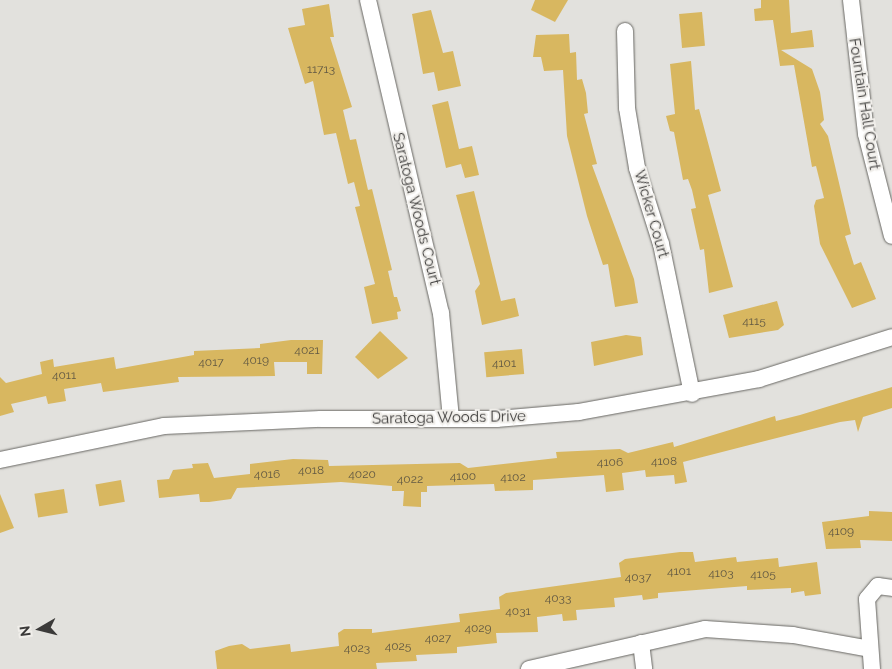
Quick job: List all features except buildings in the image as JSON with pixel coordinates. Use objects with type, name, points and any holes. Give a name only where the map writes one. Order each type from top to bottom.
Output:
[{"type":"street","name":"Saratoga Woods Court","points":[[368,0],[441,313],[451,419]]},
{"type":"street","name":"Fountain Hall Court","points":[[851,0],[866,134],[892,236]]},
{"type":"street","name":"Wicker Court","points":[[625,31],[627,108],[637,168],[661,244],[692,394]]},
{"type":"street","name":"Saratoga Woods Drive","points":[[0,460],[164,426],[451,419],[579,412],[692,394],[804,368],[892,338]]},
{"type":"street","points":[[872,669],[866,599],[878,586],[892,588]]},
{"type":"street","points":[[529,669],[705,629],[793,635],[870,649]]},
{"type":"street","points":[[641,643],[644,669]]}]
